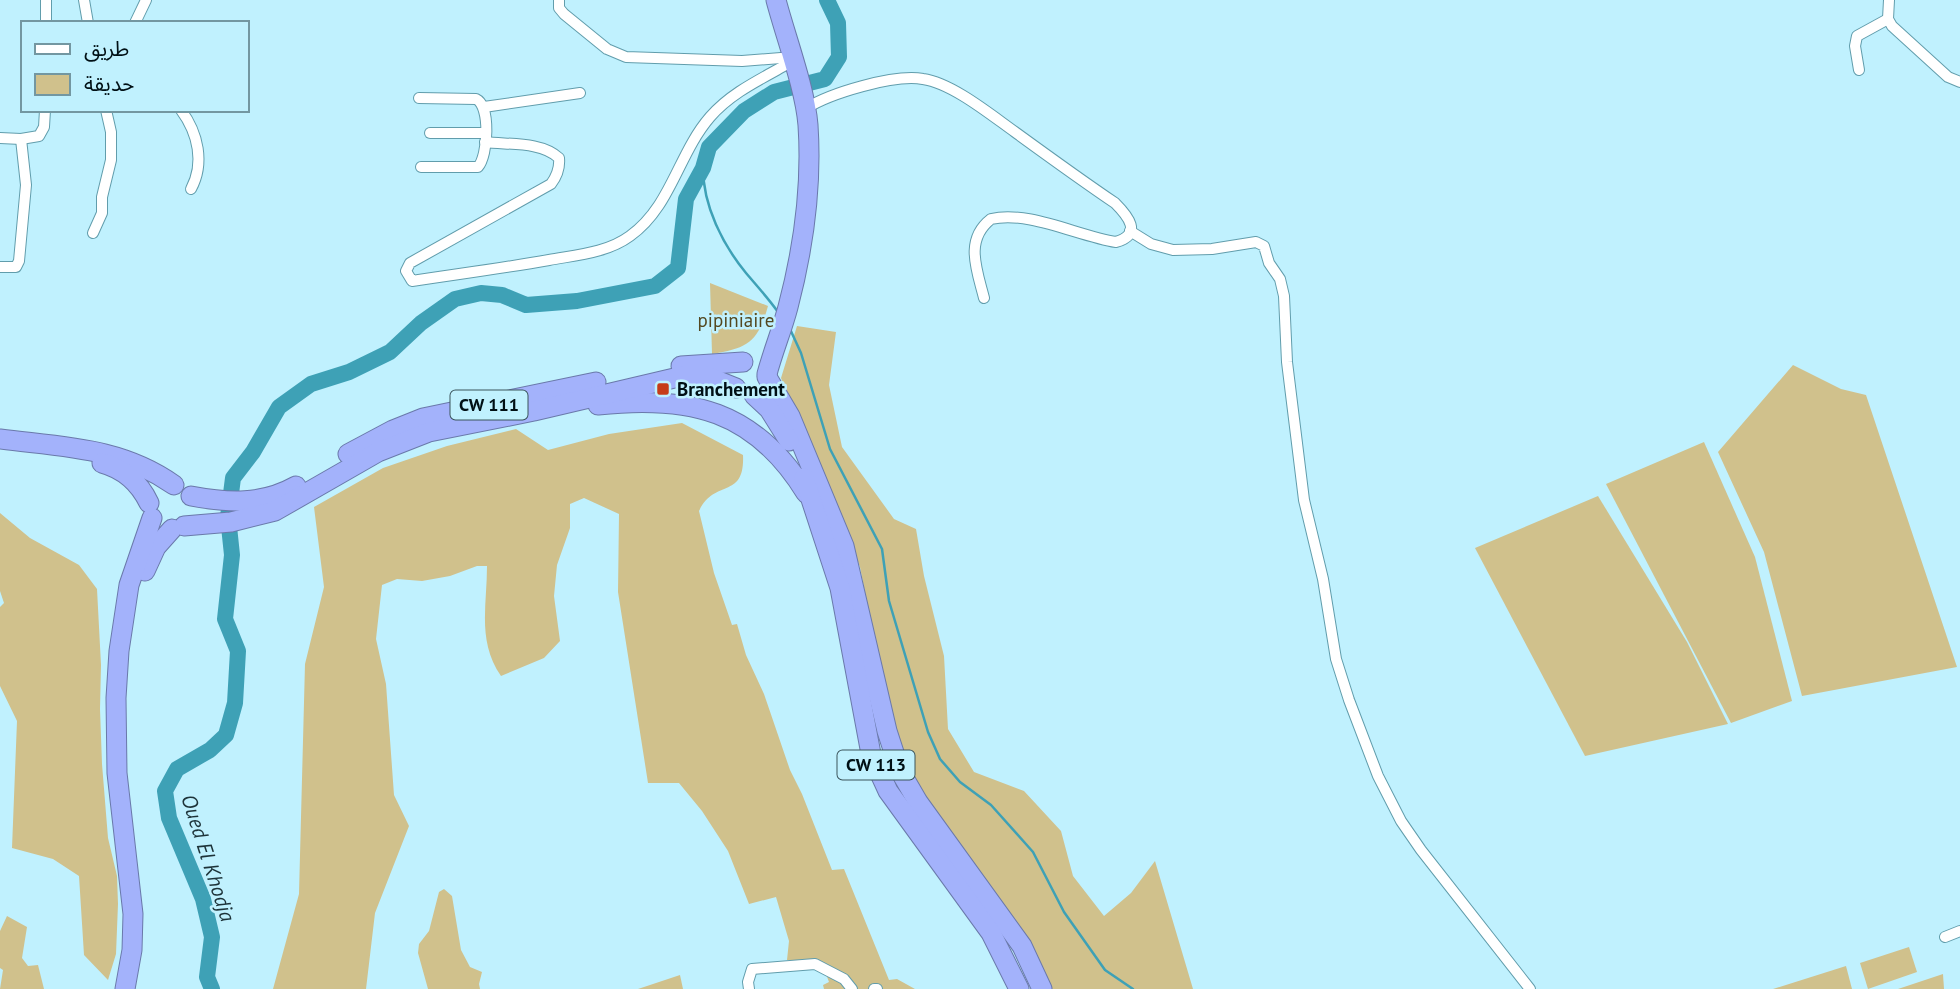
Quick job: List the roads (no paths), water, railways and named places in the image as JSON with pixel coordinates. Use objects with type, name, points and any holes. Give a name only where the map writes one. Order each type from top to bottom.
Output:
[{"type":"highway","points":[[745,391],[764,388],[757,368],[778,327],[784,305],[798,186],[798,122],[801,101],[786,67],[766,0]]},
{"type":"highway","points":[[776,0],[786,67]]},
{"type":"highway","name":"CW 111","points":[[0,439],[103,452],[144,466],[182,490],[253,509],[371,441],[423,418],[695,363],[757,368]]},
{"type":"highway","points":[[757,368],[734,370],[733,382],[769,409],[787,436],[813,506]]},
{"type":"highway","points":[[757,368],[774,386],[790,416],[846,553],[887,731],[900,771],[918,802],[1022,946],[1042,989]]},
{"type":"highway","name":"CW 111","points":[[534,411],[690,375],[713,378],[745,391]]},
{"type":"highway","points":[[136,581],[166,550],[211,524],[253,509],[287,505],[362,461],[414,436],[534,411],[656,402],[688,406],[719,415],[747,428],[771,446],[790,468],[813,506]]},
{"type":"highway","points":[[0,450],[102,463],[127,474],[140,487],[160,527],[211,524]]},
{"type":"highway","points":[[127,474],[135,492],[139,516],[139,531],[132,558],[136,581],[127,699],[129,789],[144,923],[143,957],[137,989]]},
{"type":"highway","points":[[125,989],[132,950],[133,914],[118,783],[116,698],[122,624],[136,581],[156,491],[161,487],[182,490],[193,512],[152,553],[136,581]]},
{"type":"highway","name":"CW 113","points":[[813,506],[839,587],[871,754],[888,791],[990,933],[1019,989]]},
{"type":"street","points":[[46,0],[46,21]]},
{"type":"street","points":[[84,0],[88,21]]},
{"type":"street","points":[[136,21],[146,0]]},
{"type":"street","points":[[558,0],[559,8],[564,13],[607,49],[626,57],[743,61],[786,67]]},
{"type":"street","points":[[1889,0],[1888,19],[1892,26],[1948,77],[1960,82]]},
{"type":"street","points":[[141,11],[144,21]]},
{"type":"street","points":[[1859,70],[1855,46],[1857,36],[1888,19]]},
{"type":"street","points":[[430,133],[486,138],[541,148],[551,151],[559,158],[559,165],[551,184],[410,263],[406,271],[412,281],[517,266],[588,253],[615,245],[646,223],[709,118],[740,91],[786,67]]},
{"type":"street","points":[[801,101],[902,78],[925,79],[961,94],[1126,214],[1130,231],[1124,240],[1116,242],[1028,219],[991,219],[978,233],[974,247],[984,298]]},
{"type":"street","points":[[484,107],[580,93]]},
{"type":"street","points":[[419,98],[476,99],[484,107],[486,138],[482,163],[478,167],[421,166]]},
{"type":"street","points":[[0,138],[39,136],[44,127],[45,112]]},
{"type":"street","points":[[93,233],[103,213],[102,197],[112,151],[106,112]]},
{"type":"street","points":[[183,112],[187,117],[200,155],[198,176],[191,189]]},
{"type":"street","points":[[0,267],[16,267],[19,261],[26,186],[21,139]]},
{"type":"street","points":[[1130,231],[1151,244],[1173,250],[1212,249],[1256,242],[1264,246],[1269,263],[1280,279],[1284,296],[1287,362],[1306,509],[1323,579],[1336,659],[1353,713],[1378,776],[1401,821],[1530,989]]},
{"type":"street","points":[[1945,937],[1960,931]]},
{"type":"street","points":[[749,989],[752,969],[815,964],[844,979],[852,989]]},
{"type":"waterway","name":"Oued El Khodja","points":[[212,989],[207,977],[212,937],[203,899],[169,818],[165,791],[177,769],[210,750],[226,735],[235,703],[238,651],[225,619],[232,555],[228,517],[233,478],[253,452],[279,407],[311,384],[349,372],[390,352],[421,323],[455,299],[481,293],[502,295],[526,305],[577,301],[655,286],[678,268],[686,199],[703,168],[709,147],[744,111],[774,92],[825,79],[839,57],[838,23],[827,0]]},
{"type":"waterway","points":[[703,168],[706,196],[722,237],[738,262],[778,312]]},
{"type":"waterway","points":[[790,329],[801,353],[830,449],[882,549],[889,601],[928,732],[940,759],[960,782],[991,805],[1033,852],[1064,912],[1105,970],[1133,989]]},
{"type":"place","name":"Branchement","points":[[663,389]]},
{"type":"park label","name":"pipiniaire","points":[[736,320]]}]
